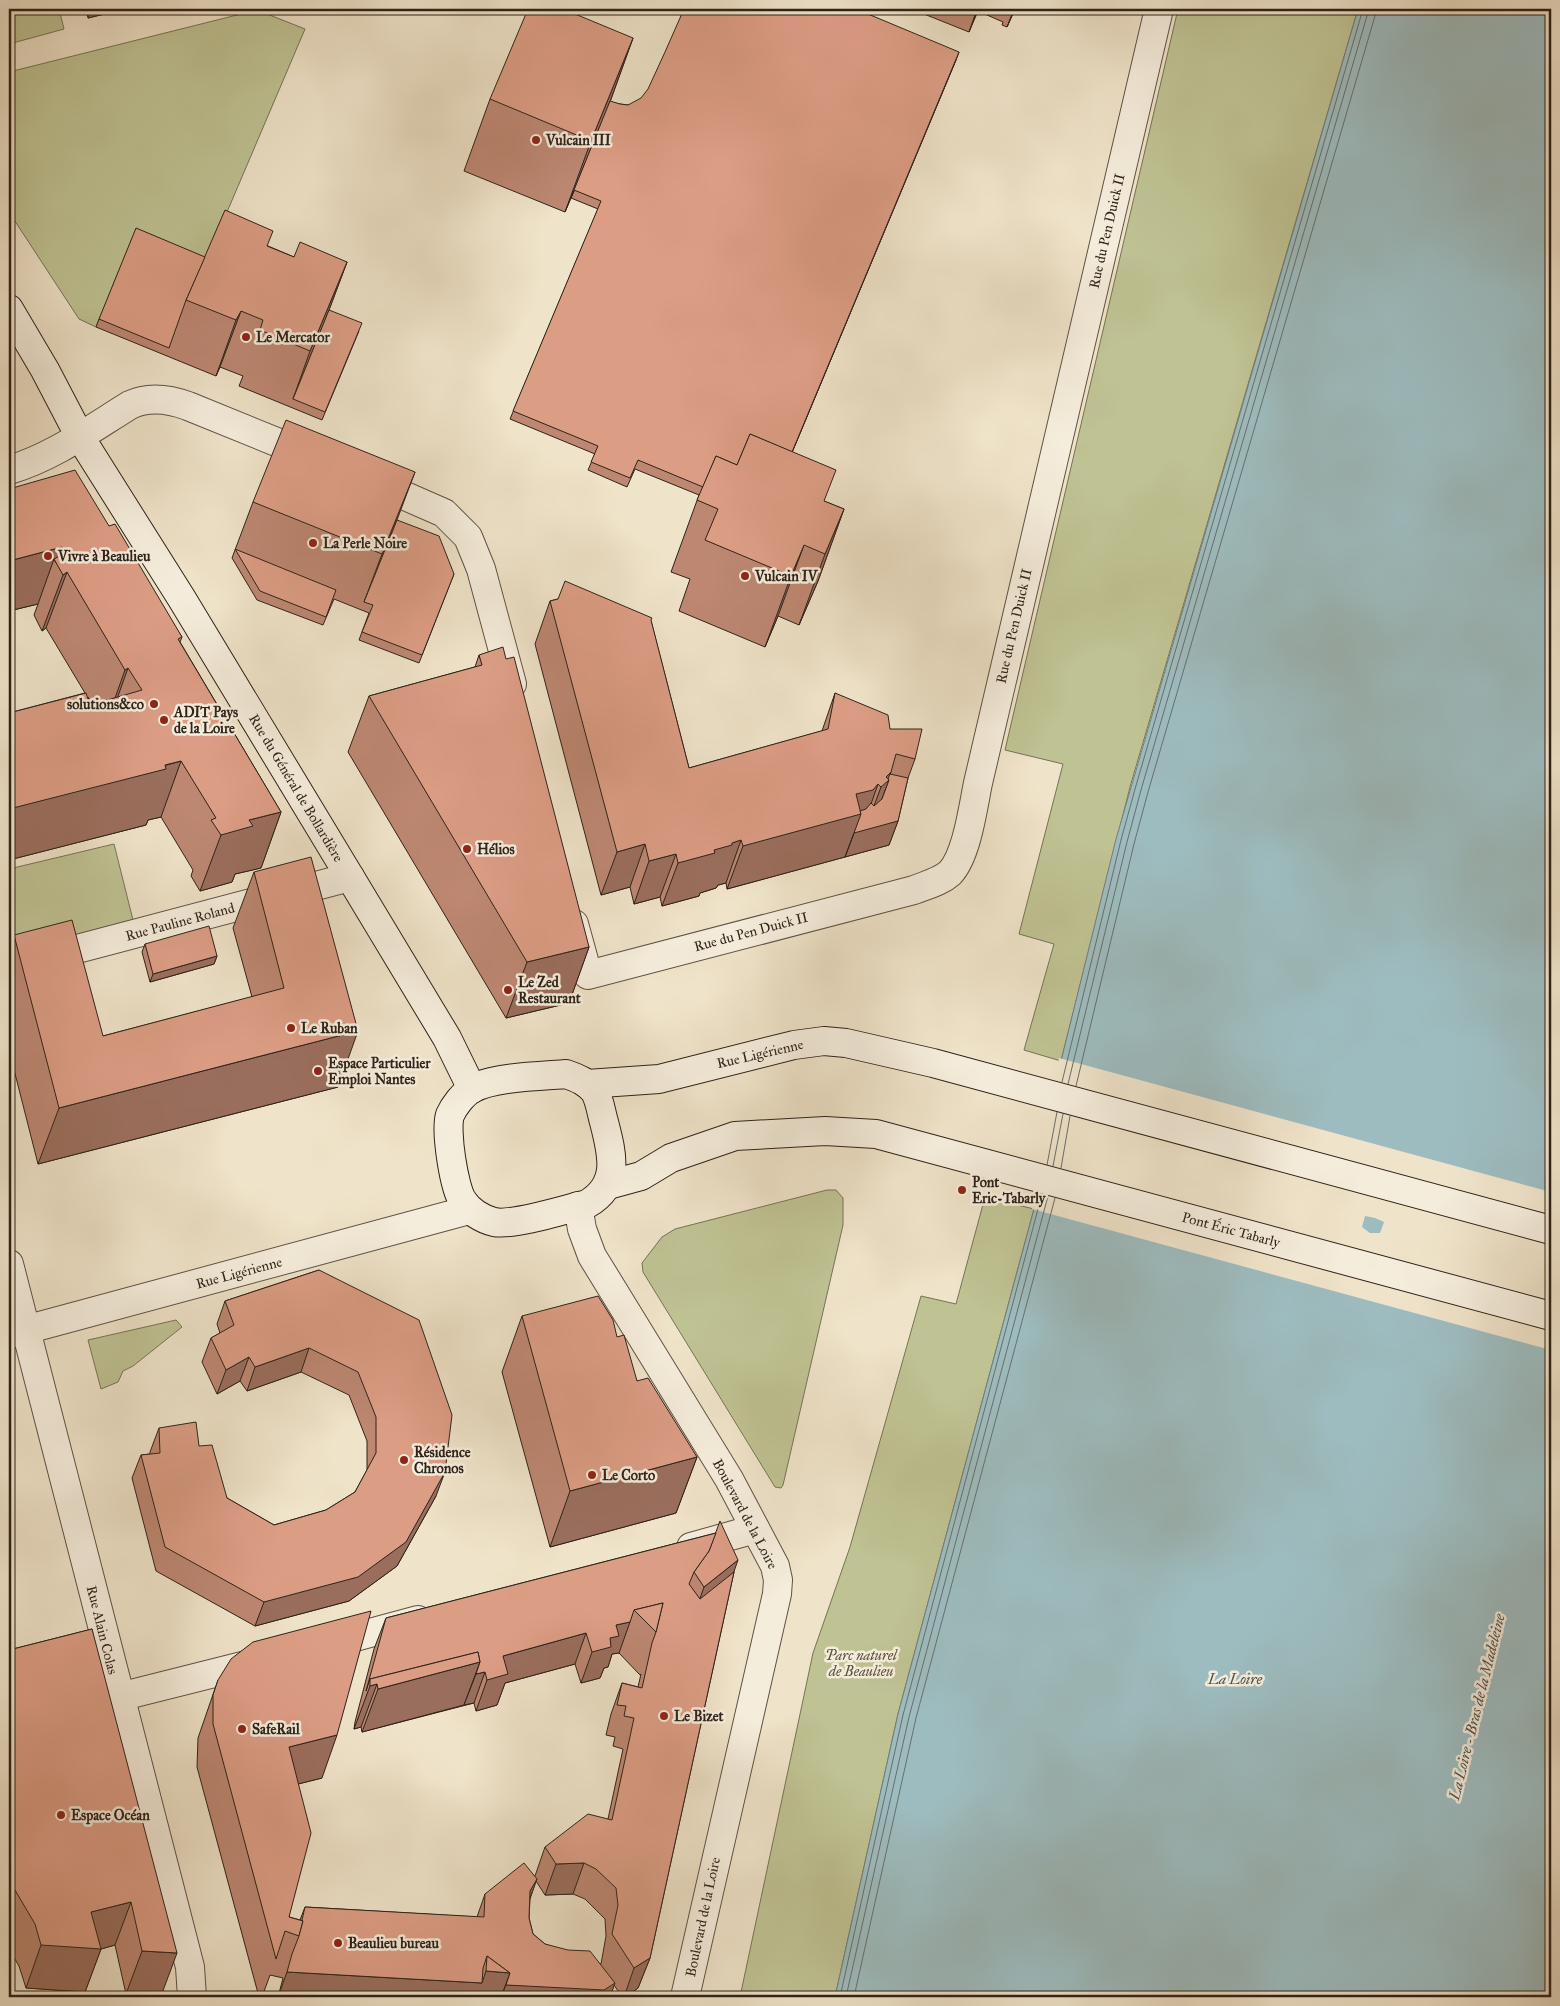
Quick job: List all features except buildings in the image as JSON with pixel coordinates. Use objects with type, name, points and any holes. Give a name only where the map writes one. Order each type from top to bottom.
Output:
[{"type":"street","name":"Rue du Pen Duick II","points":[[568,898],[588,974],[914,890],[937,882],[950,873],[958,862],[1159,9]]},
{"type":"street","name":"Rue du Général de Bollardière","points":[[9,309],[45,370],[80,437],[182,599],[447,1038],[472,1089]]},
{"type":"street","points":[[9,470],[28,464],[80,437],[138,401],[152,399],[172,400],[444,513],[468,537],[482,569],[517,706]]},
{"type":"street","name":"Rue Pauline Roland","points":[[9,967],[350,877]]},
{"type":"street","name":"Rue Ligérienne","points":[[586,1084],[659,1079],[794,1045],[824,1041],[846,1043],[933,1063],[1551,1230]]},
{"type":"street","points":[[566,1074],[586,1084],[599,1101],[612,1158],[608,1185],[597,1199],[587,1204],[509,1222],[494,1222],[469,1210],[461,1199],[453,1172],[448,1129],[450,1116],[457,1103],[472,1089],[502,1080],[566,1074]]},
{"type":"street","name":"Pont Éric Tabarly","points":[[608,1185],[641,1176],[671,1158],[735,1136],[825,1131],[876,1134],[1551,1316]]},
{"type":"street","name":"Boulevard de la Loire","points":[[578,1206],[582,1229],[592,1256],[729,1480],[775,1566],[778,1580],[777,1594],[685,1997]]},
{"type":"street","name":"Rue Ligérienne","points":[[17,1333],[469,1210]]},
{"type":"street","name":"Rue Alain Colas","points":[[9,1264],[17,1333],[119,1697],[190,1967],[192,1997]]},
{"type":"street","points":[[664,1554],[755,1529]]},
{"type":"street","points":[[119,1697],[446,1613]]},
{"type":"green space","points":[[9,9],[59,9],[64,29],[9,44]]},
{"type":"green space","points":[[1178,9],[1358,9],[1130,787],[1061,1061],[1024,1050],[1054,944],[1019,934],[1063,764],[1005,750]]},
{"type":"green space","points":[[257,10],[305,29],[204,266],[134,237],[96,327],[79,319],[9,212],[9,72]]},
{"type":"green space","points":[[114,844],[134,924],[9,956],[9,869]]},
{"type":"green space","points":[[827,1190],[836,1190],[843,1198],[843,1225],[781,1488],[775,1487],[643,1272],[642,1263],[662,1237],[675,1229]]},
{"type":"green space","name":"Parc naturel de Beaulieu","points":[[985,1197],[1034,1209],[898,1714],[835,1997],[740,1997],[813,1653],[850,1547],[921,1296],[956,1304]]},
{"type":"green space","points":[[176,1320],[182,1327],[133,1366],[123,1371],[118,1382],[101,1389],[88,1340]]},
{"type":"water","name":"La Loire","points":[[1358,9],[1551,9],[1551,1997],[835,1997],[898,1714],[1034,1209],[1061,1061],[1116,839]]},
{"type":"pier","points":[[1059,1058],[1551,1192],[1551,1350],[1032,1209]],"holes":[[[1365,1216],[1384,1222],[1380,1233],[1370,1233],[1362,1227]]]},
{"type":"place","name":"Vulcain III","points":[[536,140]]},
{"type":"place","name":"Le Mercator","points":[[246,337]]},
{"type":"place","name":"La Perle Noire","points":[[313,543]]},
{"type":"place","name":"Vivre à Beaulieu","points":[[48,556]]},
{"type":"place","name":"Vulcain IV","points":[[745,576]]},
{"type":"place","name":"solutions&co","points":[[154,704]]},
{"type":"place","name":"ADIT Pays de la Loire","points":[[164,720]]},
{"type":"place","name":"Hélios","points":[[467,849]]},
{"type":"place","name":"Le Zed Restaurant","points":[[508,990]]},
{"type":"place","name":"Le Ruban","points":[[291,1028]]},
{"type":"place","name":"Espace Particulier Emploi Nantes","points":[[318,1071]]},
{"type":"place","name":"Pont Eric-Tabarly","points":[[962,1190]]},
{"type":"place","name":"Résidence Chronos","points":[[404,1460]]},
{"type":"place","name":"Le Corto","points":[[592,1475]]},
{"type":"place","name":"Le Bizet","points":[[664,1716]]},
{"type":"place","name":"SafeRail","points":[[242,1729]]},
{"type":"place","name":"Espace Océan","points":[[61,1815]]},
{"type":"place","name":"Beaulieu bureau","points":[[338,1943]]},
{"type":"water label","name":"La Loire - Bras de la Madeleine","points":[[1477,1707]]}]
